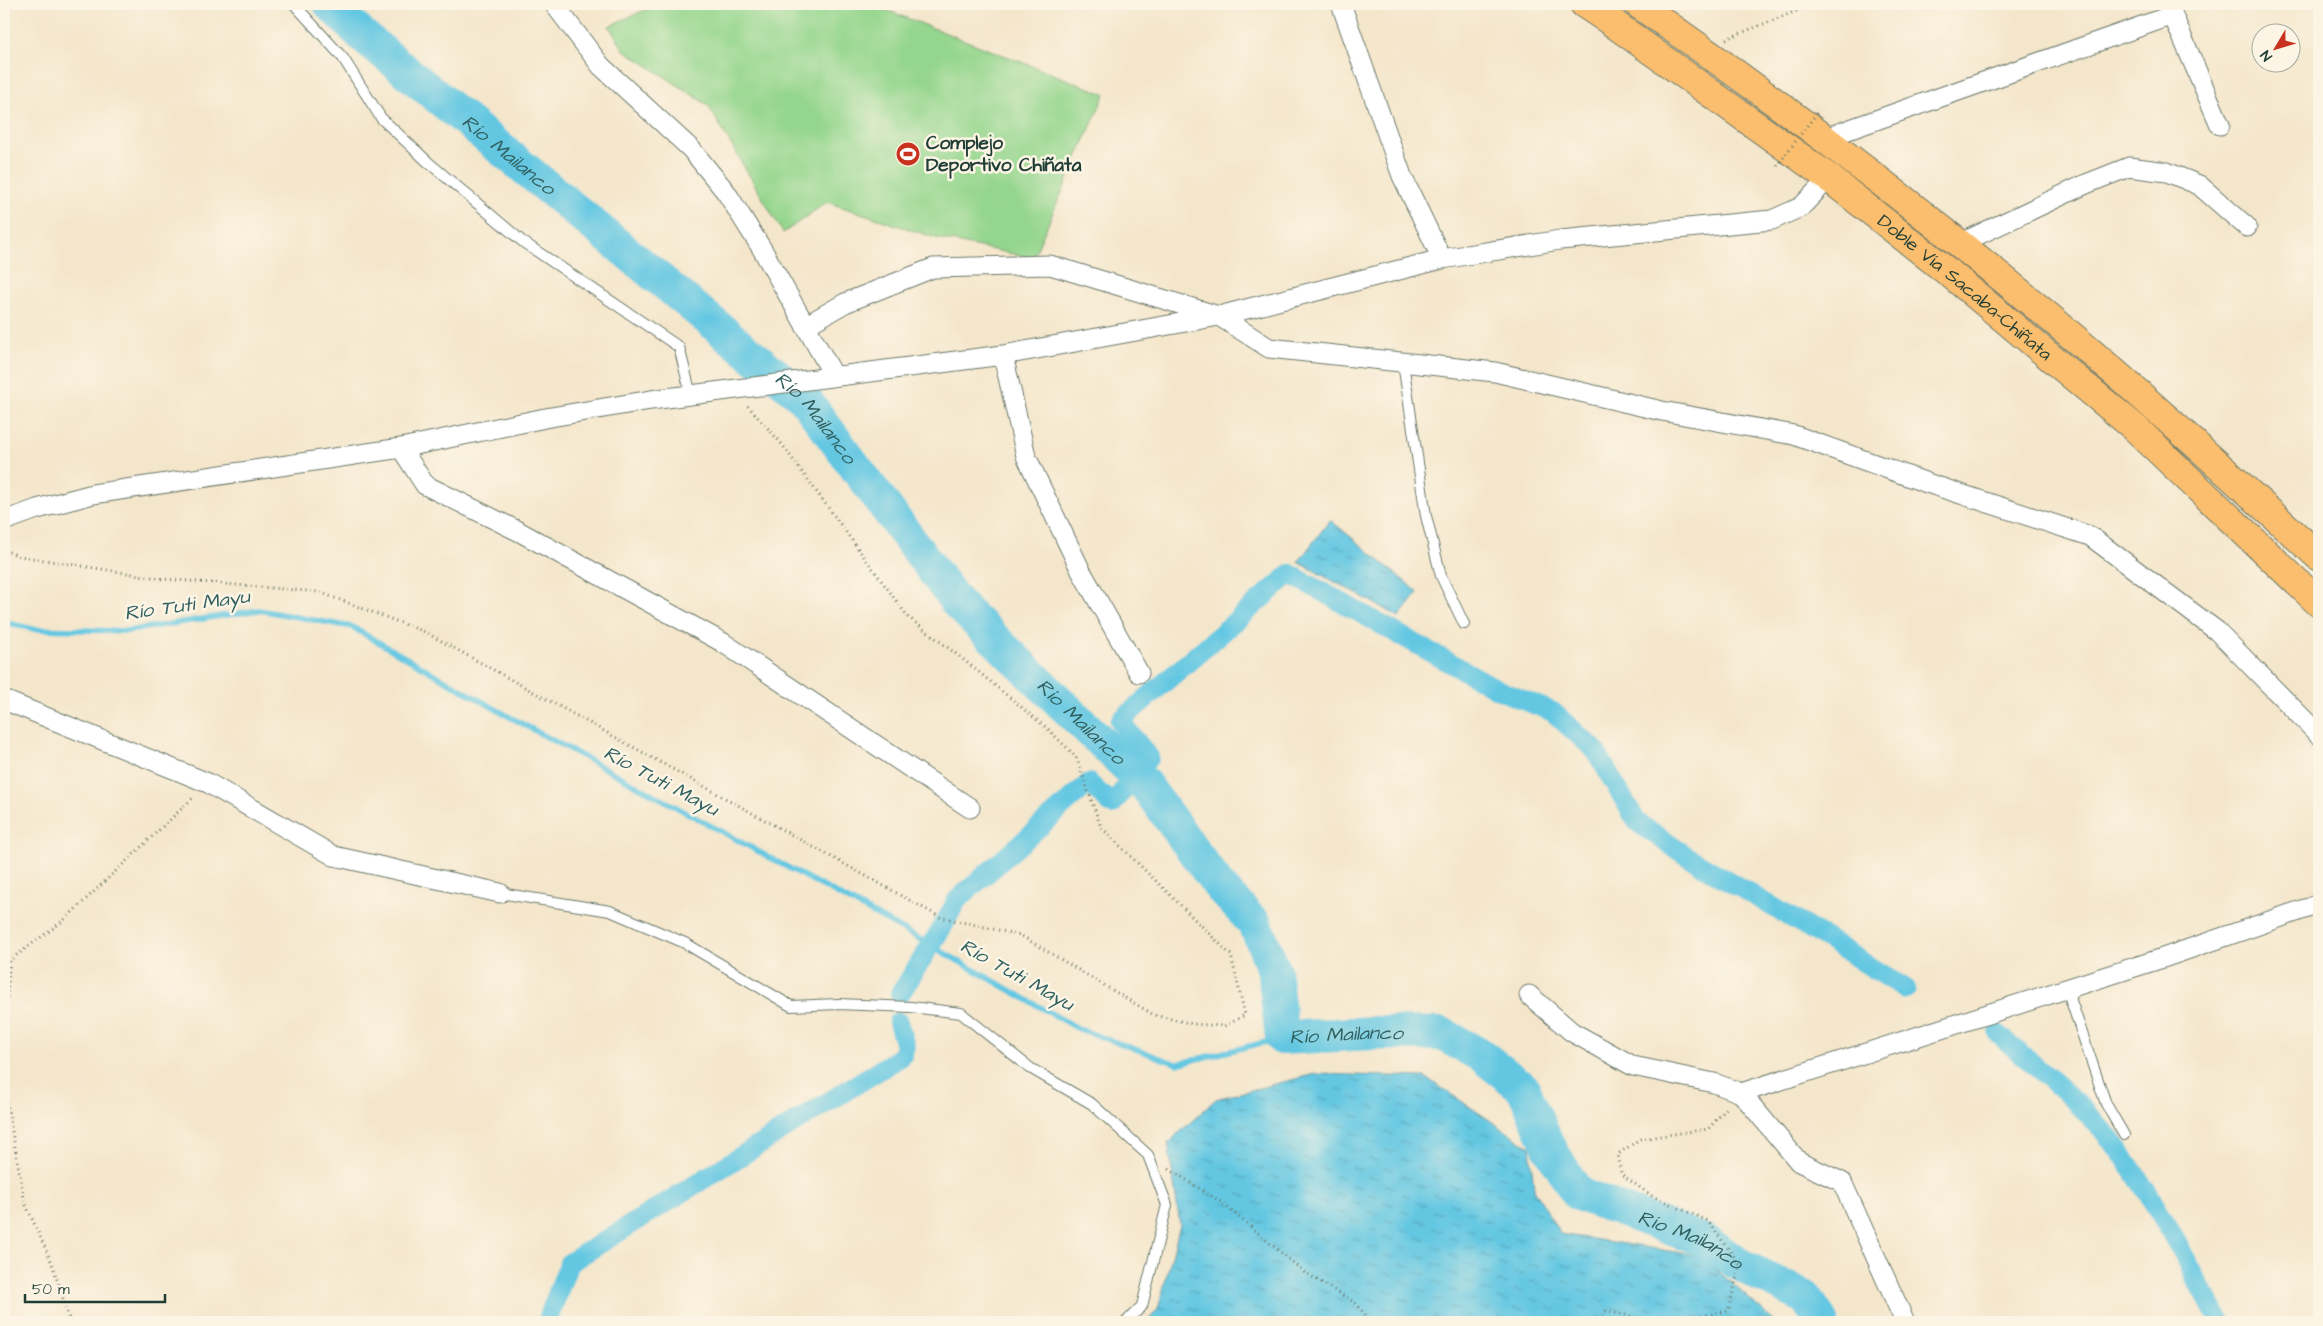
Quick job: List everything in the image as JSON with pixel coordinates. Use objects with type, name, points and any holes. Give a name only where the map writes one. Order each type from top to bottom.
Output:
[{"type":"highway","name":"Doble Vía Sacaba-Chiñata","points":[[1584,4],[1829,178],[1953,276],[2135,428],[2319,603]]},
{"type":"highway","name":"Doble Vía Sacaba-Chiñata","points":[[1638,4],[1702,48],[1825,138],[1959,244],[2106,365],[2319,557]]},
{"type":"street","points":[[554,4],[600,66],[691,150],[726,192],[762,249],[834,376]]},
{"type":"street","points":[[1341,4],[1402,176],[1442,258]]},
{"type":"street","points":[[1825,138],[2170,9],[2220,124]]},
{"type":"street","points":[[1959,244],[2086,184],[2129,167],[2168,172],[2199,185],[2246,227]]},
{"type":"street","points":[[4,521],[37,509],[94,494],[401,448],[545,418],[691,395],[1003,355],[1219,316],[1442,258],[1560,240],[1772,220],[1801,207],[1829,178]]},
{"type":"street","points":[[805,326],[845,302],[933,268],[1050,265],[1219,316],[1269,348],[1495,372],[1662,411],[1794,435],[1927,483],[2090,536],[2217,631],[2319,735]]},
{"type":"street","points":[[1003,355],[1026,456],[1081,571],[1139,673]]},
{"type":"street","points":[[401,448],[425,485],[518,530],[722,642],[970,808]]},
{"type":"street","points":[[4,700],[208,783],[334,856],[500,893]]},
{"type":"street","points":[[1741,1093],[2067,988],[2319,904]]},
{"type":"street","points":[[1529,995],[1572,1032],[1633,1066],[1714,1083],[1741,1093],[1799,1162],[1842,1182],[1905,1322]]},
{"type":"lane","points":[[294,4],[344,58],[381,118],[428,162],[523,242],[679,347],[691,395]]},
{"type":"lane","points":[[1403,362],[1426,516],[1441,576],[1464,624]]},
{"type":"lane","points":[[500,893],[610,911],[685,943],[791,1006],[838,1004],[911,1007],[961,1013],[1030,1068],[1092,1104],[1148,1155],[1167,1205],[1142,1306],[1126,1322]]},
{"type":"lane","points":[[2067,988],[2106,1104],[2124,1135]]},
{"type":"path","points":[[1702,48],[1814,4]]},
{"type":"path","points":[[1777,166],[1819,110]]},
{"type":"path","points":[[4,550],[19,556],[164,579],[319,592],[328,595],[425,632],[940,917],[1020,935],[1154,1015],[1192,1024],[1224,1026],[1245,1015],[1231,955],[1101,827],[1076,757],[1048,729],[964,660],[908,618],[781,443],[733,390]]},
{"type":"path","points":[[4,1032],[10,960],[63,921],[208,783]]},
{"type":"path","points":[[4,1087],[25,1203],[52,1263],[70,1322]]},
{"type":"path","points":[[1667,1322],[1728,1311],[1740,1265],[1708,1221],[1652,1196],[1621,1174],[1618,1154],[1640,1139],[1708,1128],[1741,1093]]},
{"type":"path","points":[[1148,1155],[1221,1202],[1304,1272],[1356,1304],[1370,1322]]},
{"type":"path","points":[[1596,1322],[1606,1311],[1659,1322]]},
{"type":"green space","name":"Complejo Deportivo Chiñata","points":[[658,4],[870,4],[1105,94],[1033,258],[936,238],[827,202],[783,233],[708,105],[624,50],[609,26]]},
{"type":"water","points":[[1330,520],[1418,592],[1399,617],[1298,562]]},
{"type":"water","points":[[1315,1074],[1425,1077],[1530,1147],[1534,1189],[1560,1234],[1701,1256],[1775,1322],[1147,1322],[1158,1309],[1180,1225],[1168,1143],[1216,1099]]},
{"type":"waterway","name":"Río Mailanco","points":[[330,4],[362,35],[803,397],[958,604],[1143,782],[1219,886],[1255,924],[1274,970],[1282,1038],[1373,1033],[1442,1034],[1482,1056],[1523,1088],[1549,1147],[1578,1194],[1705,1241],[1740,1265],[1806,1298],[1822,1322]]},
{"type":"waterway","points":[[900,994],[943,926],[957,900],[1089,783],[1112,805],[1149,757],[1120,721],[1290,574],[1499,690],[1553,712],[1595,750],[1637,822],[1688,857],[1819,934],[1906,989]]},
{"type":"waterway","name":"Río Tuti Mayu","points":[[4,622],[33,629],[127,631],[259,610],[352,627],[508,716],[907,932],[1079,1029],[1177,1064],[1282,1038]]},
{"type":"waterway","points":[[547,1322],[569,1263],[902,1056],[905,1046],[898,1022]]},
{"type":"waterway","points":[[1998,1034],[2082,1108],[2112,1141],[2163,1218],[2220,1322]]},
{"type":"place","name":"Complejo Deportivo Chiñata","points":[[908,154]]}]
